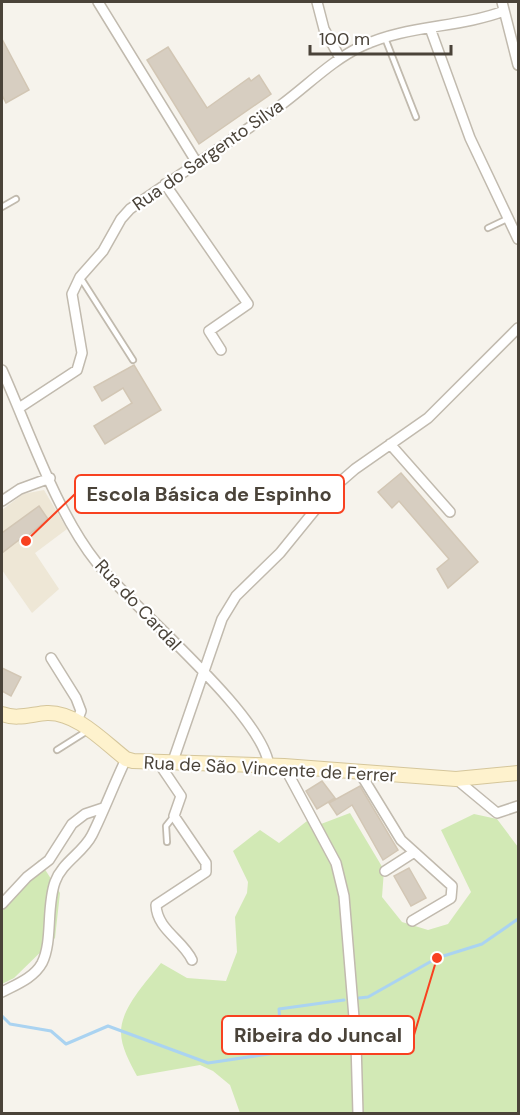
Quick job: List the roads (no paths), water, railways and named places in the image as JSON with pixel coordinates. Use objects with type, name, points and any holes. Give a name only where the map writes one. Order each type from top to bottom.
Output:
[{"type":"street","points":[[98,2],[197,163]]},
{"type":"street","points":[[317,2],[324,29],[340,58]]},
{"type":"street","points":[[503,6],[519,65]]},
{"type":"street","name":"Rua do Sargento Silva","points":[[19,408],[77,370],[82,353],[72,294],[80,277],[103,251],[130,208],[281,105],[340,58],[363,45],[430,28],[485,18],[503,6]]},
{"type":"street","points":[[430,28],[470,138],[519,239]]},
{"type":"street","points":[[165,184],[248,304],[209,331],[222,350]]},
{"type":"street","points":[[509,218],[519,213]]},
{"type":"street","points":[[173,761],[222,620],[236,596],[280,553],[332,489],[428,418],[519,328]]},
{"type":"street","name":"Rua do Cardal","points":[[2,370],[68,516],[96,561],[241,712],[267,751],[269,766]]},
{"type":"street","points":[[390,444],[450,512]]},
{"type":"street","points":[[2,501],[20,489],[50,478]]},
{"type":"street","points":[[51,658],[76,698],[81,711],[77,721]]},
{"type":"street","name":"Rua de São Vincente de Ferrer","points":[[2,714],[12,717],[58,714],[77,721],[126,759],[284,766],[456,779],[517,772]]},
{"type":"street","points":[[2,992],[28,978],[42,964],[46,951],[48,911],[56,880],[64,866],[92,836],[102,808],[126,759]]},
{"type":"street","points":[[158,762],[181,796],[174,816],[206,863],[206,872],[156,905],[156,911],[171,936],[188,950],[192,960]]},
{"type":"street","points":[[284,766],[336,863],[344,896],[356,1051],[358,1113]]},
{"type":"street","points":[[360,773],[401,840],[452,886],[451,898],[412,921]]},
{"type":"street","points":[[456,779],[496,813],[519,806]]},
{"type":"street","points":[[2,904],[27,877],[49,860],[72,824],[85,814],[102,808]]},
{"type":"street","points":[[385,871],[413,853]]},
{"type":"lane","points":[[385,38],[416,117]]},
{"type":"lane","points":[[2,207],[16,199]]},
{"type":"lane","points":[[488,228],[509,218]]},
{"type":"lane","points":[[80,277],[133,360]]},
{"type":"lane","points":[[57,750],[89,730]]},
{"type":"lane","points":[[167,842],[166,826],[174,816]]},
{"type":"waterway","points":[[359,998],[368,997],[437,958],[482,944],[518,919]]},
{"type":"waterway","points":[[2,1016],[10,1024],[51,1031],[66,1044],[108,1026],[208,1063],[282,1052],[279,1009],[344,1000]]},
{"type":"place","name":"Escola Básica de Espinho","points":[[26,541]]},
{"type":"place","name":"Ribeira do Juncal","points":[[437,958]]}]
